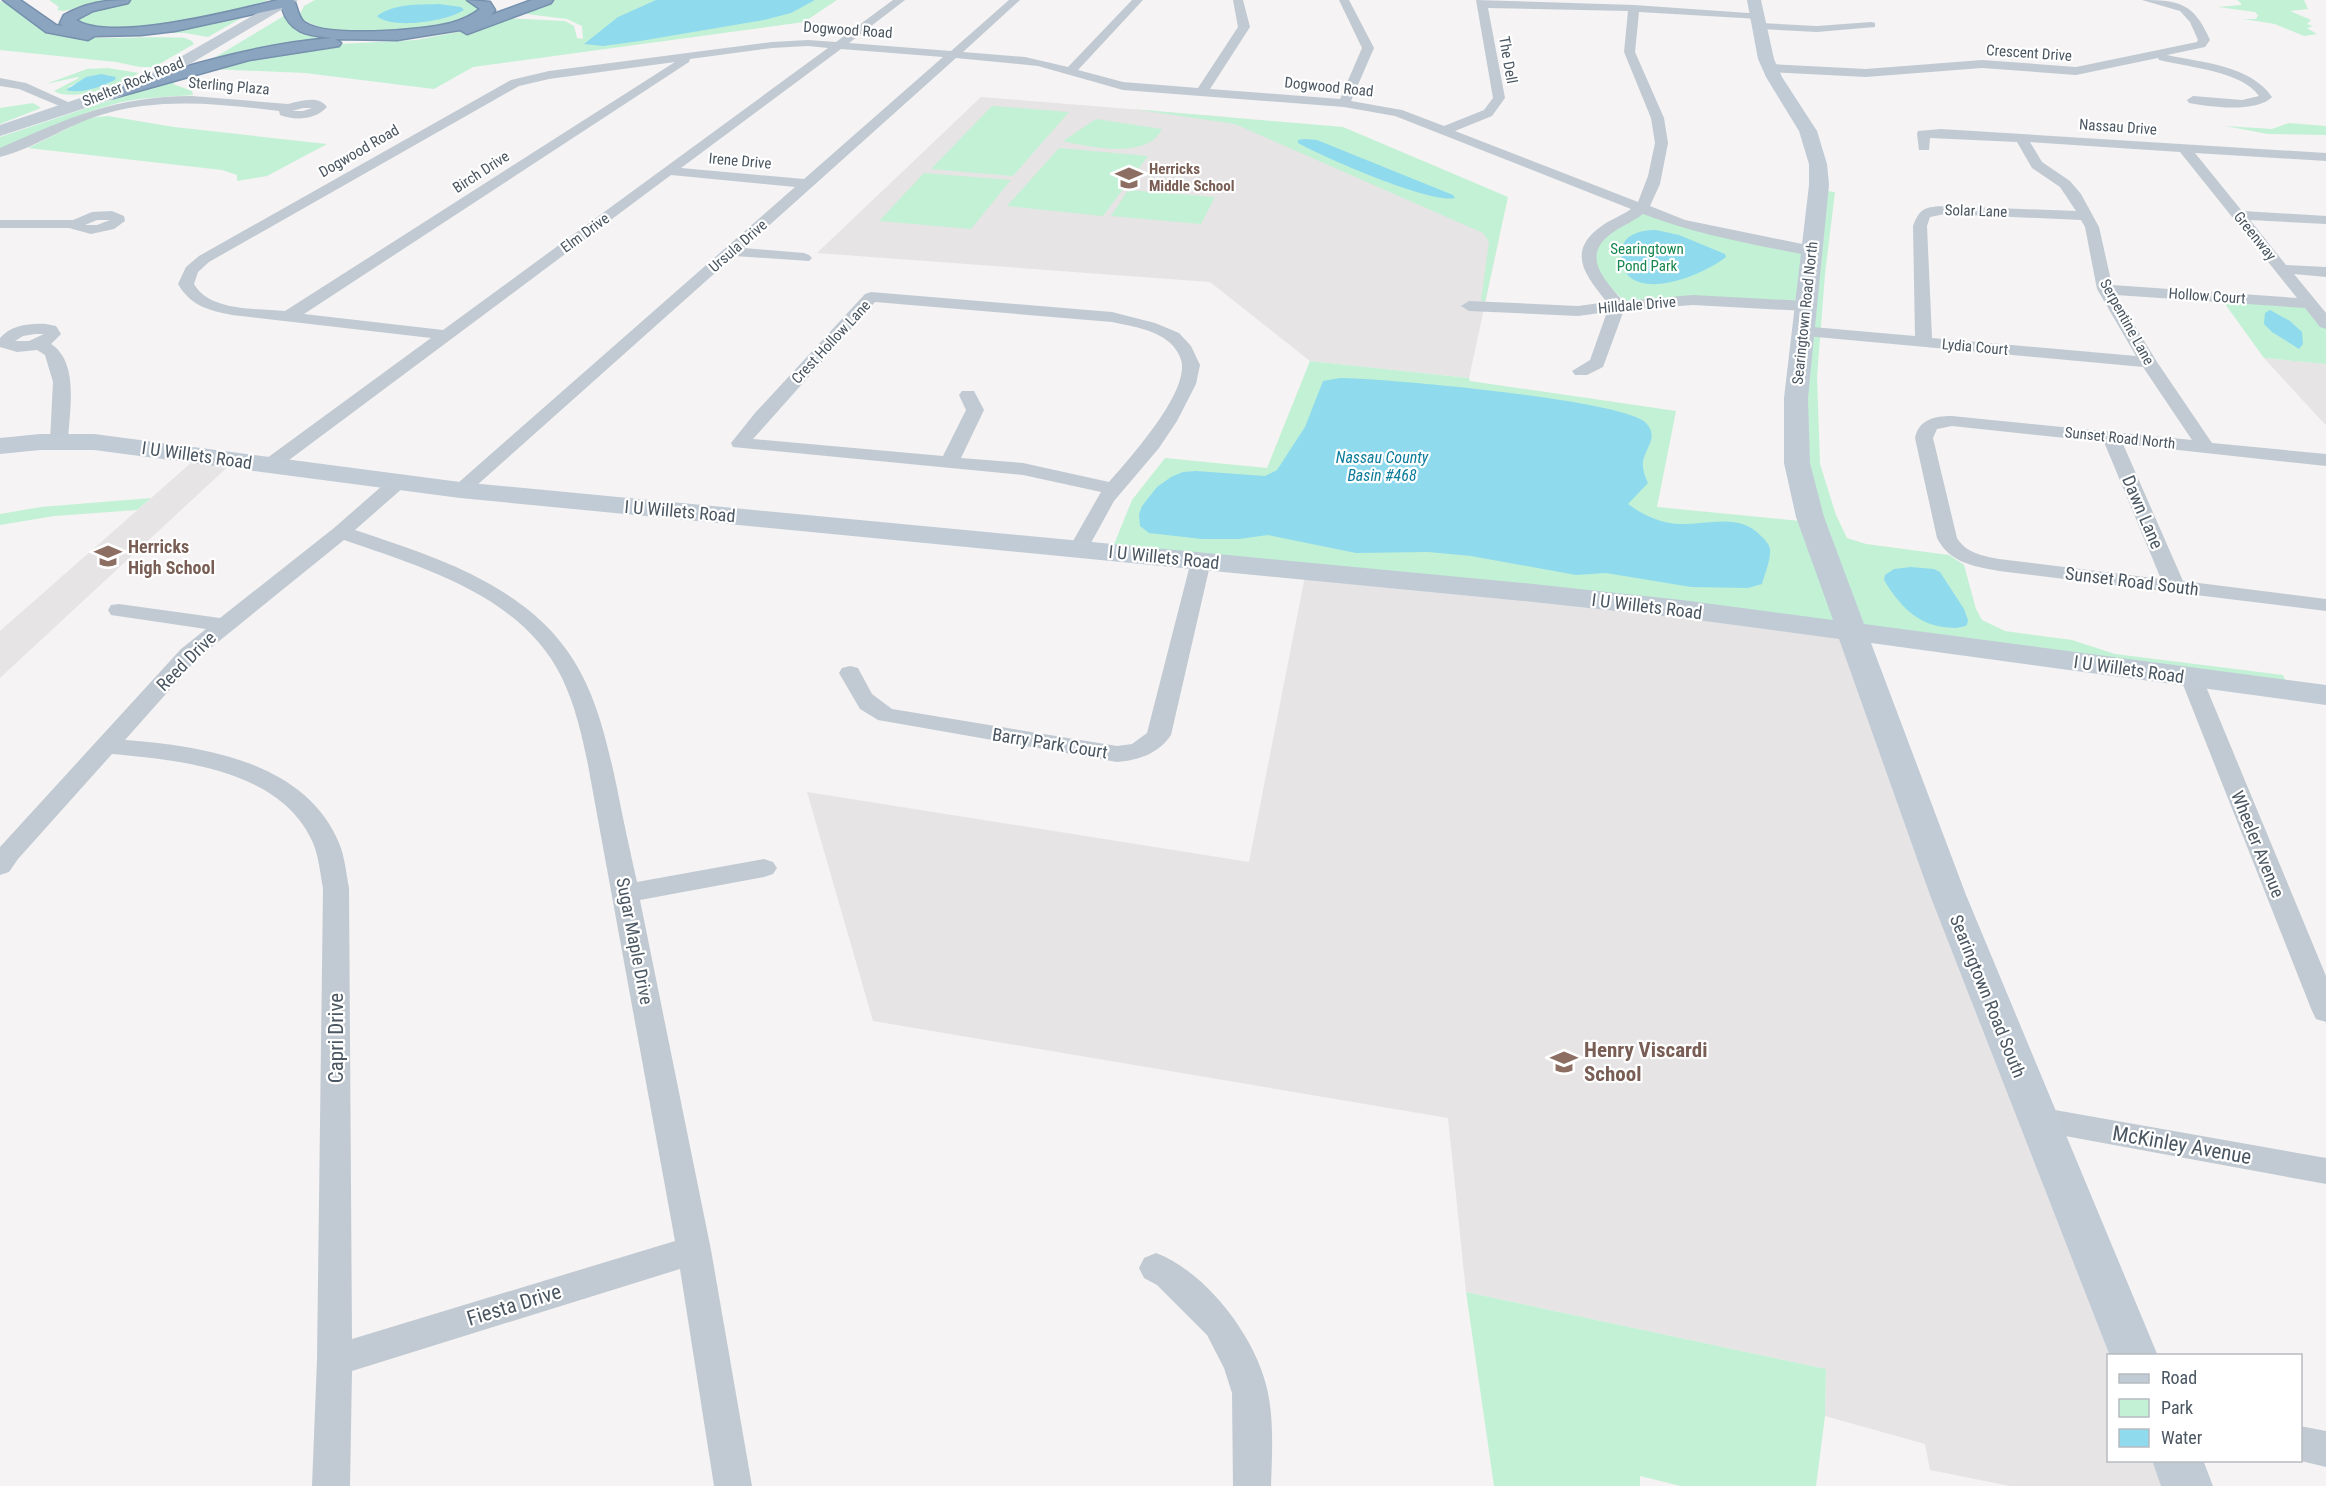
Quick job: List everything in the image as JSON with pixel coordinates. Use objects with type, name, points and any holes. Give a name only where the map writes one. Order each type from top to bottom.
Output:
[{"type":"highway","points":[[9,0],[49,28],[59,32],[192,37],[202,41],[206,50]]},
{"type":"highway","points":[[48,12],[83,10],[123,0]]},
{"type":"highway","points":[[83,10],[69,18],[70,24],[75,28],[142,30],[206,22],[289,1],[294,20],[306,28],[332,34],[371,36],[424,32],[466,24],[479,18],[488,10],[485,4],[474,0]]},
{"type":"highway","points":[[113,93],[228,58],[274,48],[411,39],[446,34],[546,0]]},
{"type":"main road","name":"Shelter Rock Road","points":[[0,130],[113,93],[166,71],[289,1]]},
{"type":"main road","name":"Searingtown Road North","points":[[1758,14],[1763,51],[1770,68],[1805,123],[1817,151],[1819,185],[1801,331],[1796,398],[1797,463],[1816,539],[1851,632]]},
{"type":"main road","name":"I U Willets Road","points":[[0,446],[59,441],[113,444],[460,490],[1079,548],[1682,609],[2326,695]]},
{"type":"main road","name":"Searingtown Road South","points":[[1851,632],[1947,895],[2133,1354]]},
{"type":"main road","points":[[2177,1462],[2187,1486]]},
{"type":"street","name":"Elm Drive","points":[[270,465],[900,0]]},
{"type":"street","name":"Ursula Drive","points":[[460,490],[1015,0]]},
{"type":"street","points":[[1070,71],[1138,0]]},
{"type":"street","points":[[1201,93],[1244,27],[1238,0]]},
{"type":"street","points":[[1344,0],[1368,48],[1344,103]]},
{"type":"street","name":"Crescent Drive","points":[[1770,68],[1866,73],[1982,64],[2076,71],[2201,45],[2204,40],[2188,10],[2172,3],[2147,0]]},
{"type":"street","points":[[1482,3],[1758,14],[1817,29],[1871,25]]},
{"type":"street","name":"The Dell","points":[[1446,130],[1488,113],[1499,98],[1482,3]]},
{"type":"street","points":[[1581,371],[1597,363],[1618,305],[1593,277],[1588,259],[1590,249],[1606,230],[1641,208],[1660,156],[1662,138],[1658,118],[1630,56],[1634,8]]},
{"type":"street","name":"Dogwood Road","points":[[446,335],[232,310],[207,304],[192,296],[186,284],[191,270],[213,254],[515,83],[549,75],[772,45],[837,45],[1032,61],[1116,85],[1344,103],[1398,113],[1680,223],[1713,232],[1812,251]]},
{"type":"street","name":"Birch Drive","points":[[289,316],[691,55]]},
{"type":"street","points":[[2151,55],[2244,78],[2256,83],[2264,90],[2266,97],[2256,102],[2246,103],[2193,100]]},
{"type":"street","points":[[0,82],[22,86],[73,106]]},
{"type":"street","name":"Sterling Plaza","points":[[0,153],[97,112],[142,102],[191,98],[288,108]]},
{"type":"street","name":"Nassau Drive","points":[[1924,147],[1921,135],[1926,133],[2326,157]]},
{"type":"street","name":"Serpentine Lane","points":[[2021,138],[2037,165],[2065,184],[2074,194],[2093,233],[2105,289],[2148,362],[2206,447]]},
{"type":"street","name":"Greenway","points":[[2184,148],[2326,324]]},
{"type":"street","name":"Irene Drive","points":[[668,171],[808,184]]},
{"type":"street","name":"Solar Lane","points":[[1924,342],[1920,226],[1923,215],[1932,211],[1945,210],[2085,216]]},
{"type":"street","points":[[2239,215],[2326,220]]},
{"type":"street","points":[[0,224],[76,224]]},
{"type":"street","points":[[733,251],[804,258]]},
{"type":"street","points":[[2282,268],[2326,272]]},
{"type":"street","name":"Hollow Court","points":[[2105,289],[2310,304]]},
{"type":"street","name":"Crest Hollow Lane","points":[[1079,548],[1113,489],[1152,444],[1168,421],[1187,384],[1191,366],[1185,350],[1173,337],[1149,326],[1112,317],[871,297],[740,443],[1023,469],[1113,489]]},
{"type":"street","name":"Hilldale Drive","points":[[1469,306],[1578,311],[1618,305],[1693,300],[1805,306]]},
{"type":"street","name":"Lydia Court","points":[[1801,331],[2148,362]]},
{"type":"street","points":[[39,344],[53,353],[62,382],[59,441]]},
{"type":"street","points":[[950,461],[975,410],[968,395]]},
{"type":"street","name":"Sunset Road North","points":[[1947,538],[1924,438],[1925,430],[1931,423],[1942,421],[2326,460]]},
{"type":"street","name":"Dawn Lane","points":[[2111,437],[2175,586]]},
{"type":"street","name":"Reed Drive","points":[[0,866],[9,853],[189,654],[222,625],[341,532],[397,483]]},
{"type":"street","name":"Sugar Maple Drive","points":[[341,532],[471,581],[510,605],[547,638],[566,662],[588,710],[626,893],[694,1250],[731,1467],[732,1486]]},
{"type":"street","name":"Sunset Road South","points":[[1947,538],[1951,547],[1956,551],[1980,561],[2326,605]]},
{"type":"street","name":"Barry Park Court","points":[[850,674],[863,699],[873,709],[886,716],[1117,754],[1143,749],[1155,741],[1159,735],[1201,561]]},
{"type":"street","points":[[119,610],[222,625]]},
{"type":"street","name":"Wheeler Avenue","points":[[2191,677],[2326,1011]]},
{"type":"street","name":"Capri Drive","points":[[106,746],[185,754],[238,768],[265,781],[292,799],[325,840],[336,888],[335,1360],[331,1486]]},
{"type":"street","points":[[626,893],[764,868]]},
{"type":"street","name":"McKinley Avenue","points":[[2038,1119],[2326,1171]]},
{"type":"street","name":"Fiesta Drive","points":[[335,1360],[694,1250]]},
{"type":"street","points":[[1156,1268],[1170,1275],[1219,1323],[1240,1364],[1250,1393],[1252,1486]]},
{"type":"street","points":[[2302,1444],[2326,1449]]},
{"type":"shaded area","name":"Herricks Middle School","points":[[981,97],[1227,117],[1499,239],[1469,378],[1310,361],[1210,282],[817,253]]},
{"type":"shaded area","points":[[2264,358],[2326,364],[2326,425],[2320,419]]},
{"type":"shaded area","name":"Herricks High School","points":[[200,455],[235,460],[0,678],[0,631]]},
{"type":"shaded area","name":"Henry Viscardi School","points":[[1306,571],[1851,632],[2134,1354],[2107,1354],[2107,1462],[2177,1462],[2187,1486],[2010,1486],[1930,1470],[1925,1444],[1825,1416],[1826,1369],[1466,1292],[1448,1118],[873,1021],[807,792],[1249,862]]},
{"type":"green space","points":[[49,0],[115,0],[63,11],[57,10],[59,7]]},
{"type":"green space","points":[[132,0],[268,0],[253,7],[210,19],[160,26],[115,29],[95,28],[75,22],[76,17],[85,12]]},
{"type":"green space","points":[[315,0],[467,0],[483,9],[464,22],[438,28],[352,32],[321,28],[302,19],[300,14],[304,6]]},
{"type":"green space","points":[[551,0],[837,0],[804,22],[473,67],[434,89],[305,73],[210,69],[173,84],[192,91],[193,95],[121,102],[69,120],[0,150],[0,137],[213,66],[303,46],[416,40],[474,29],[504,18],[565,21],[574,26],[577,38],[583,39],[582,26],[567,19],[518,13]]},
{"type":"green space","points":[[2237,0],[2304,0],[2308,9],[2290,11],[2311,20],[2307,24],[2313,26],[2307,28],[2317,34],[2304,36],[2275,24],[2243,19],[2256,19],[2258,15],[2255,12],[2218,7],[2241,5]]},
{"type":"green space","points":[[0,1],[37,27],[57,34],[93,38],[185,38],[194,44],[154,67],[0,50]]},
{"type":"green space","points":[[287,14],[291,21],[360,38],[315,42],[204,64]]},
{"type":"green space","points":[[243,17],[208,37],[185,33],[124,32]]},
{"type":"green space","points":[[108,68],[139,73],[97,91],[73,95],[54,91],[78,77],[46,84],[87,69]],"holes":[[[95,75],[109,75],[109,83],[86,90],[68,87]]]},
{"type":"green space","points":[[33,103],[41,108],[0,124],[0,108]]},
{"type":"green space","points":[[992,106],[1069,112],[1013,176],[931,169]]},
{"type":"green space","points":[[1132,109],[1343,127],[1508,197],[1485,302],[1481,300],[1489,242],[1483,233],[1235,124]]},
{"type":"green space","points":[[108,116],[174,127],[327,144],[267,176],[237,181],[237,175],[222,170],[28,148],[89,118]]},
{"type":"green space","points":[[1096,119],[1162,129],[1155,139],[1131,148],[1102,148],[1063,141]]},
{"type":"green space","points":[[2289,123],[2326,126],[2326,135],[2268,134],[2225,126],[2272,129]]},
{"type":"green space","points":[[1059,148],[1148,156],[1103,216],[1007,206]]},
{"type":"green space","points":[[924,173],[1011,180],[971,229],[879,221]]},
{"type":"green space","points":[[1128,190],[1215,197],[1201,224],[1111,216]]},
{"type":"green space","name":"Searingtown Pond Park","points":[[1816,190],[1835,192],[1825,274],[1817,377],[1820,464],[1836,515],[1847,538],[1866,544],[1949,555],[1964,565],[1976,609],[1982,620],[2005,631],[2072,640],[2115,654],[2283,675],[2288,687],[1113,547],[1132,500],[1165,458],[1267,468],[1310,361],[1469,378],[1470,381],[1676,411],[1657,507],[1810,522],[1804,304],[1707,297],[1625,301],[1598,277],[1593,256],[1598,242],[1626,222],[1646,213],[1811,251]]},
{"type":"green space","points":[[2220,297],[2310,304],[2326,324],[2326,364],[2264,358]]},
{"type":"green space","points":[[151,498],[137,510],[54,516],[0,525],[0,514],[41,507]]},
{"type":"green space","points":[[1466,1292],[1826,1369],[1825,1416],[1816,1486],[1681,1486],[1640,1476],[1640,1486],[1494,1486]]},
{"type":"water","points":[[656,0],[815,0],[791,13],[764,20],[603,46],[584,44],[618,17]]},
{"type":"water","points":[[439,4],[461,7],[464,10],[446,18],[407,23],[395,23],[377,16],[399,7]]},
{"type":"water","points":[[101,74],[116,77],[115,80],[91,89],[66,90],[86,77]]},
{"type":"water","points":[[1298,140],[1317,140],[1453,195],[1455,198],[1423,194],[1376,178],[1298,143]]},
{"type":"water","points":[[1656,230],[1679,235],[1725,254],[1726,257],[1680,280],[1653,284],[1641,283],[1627,274],[1622,263],[1621,252],[1625,241],[1635,233]]},
{"type":"water","points":[[2270,310],[2290,321],[2302,332],[2303,344],[2299,349],[2272,332],[2264,324],[2265,313]]},
{"type":"water","name":"Nassau County Basin #468","points":[[1340,378],[1501,392],[1596,406],[1629,414],[1646,423],[1652,437],[1643,461],[1643,470],[1648,483],[1628,504],[1646,515],[1665,522],[1679,524],[1734,522],[1753,529],[1766,541],[1770,549],[1769,562],[1762,584],[1748,588],[1691,587],[1606,573],[1576,575],[1471,556],[1428,552],[1356,553],[1268,535],[1239,539],[1202,539],[1149,533],[1140,526],[1139,514],[1142,506],[1157,487],[1183,472],[1265,476],[1277,470],[1305,427],[1323,381]]},
{"type":"water","points":[[1911,567],[1934,569],[1940,572],[1964,609],[1968,620],[1967,625],[1952,628],[1933,625],[1908,611],[1901,604],[1884,580],[1885,575],[1894,569]]},
{"type":"place","name":"Herricks Middle School","points":[[1129,178]]},
{"type":"place","name":"Herricks High School","points":[[108,556]]},
{"type":"place","name":"Henry Viscardi School","points":[[1564,1062]]}]
